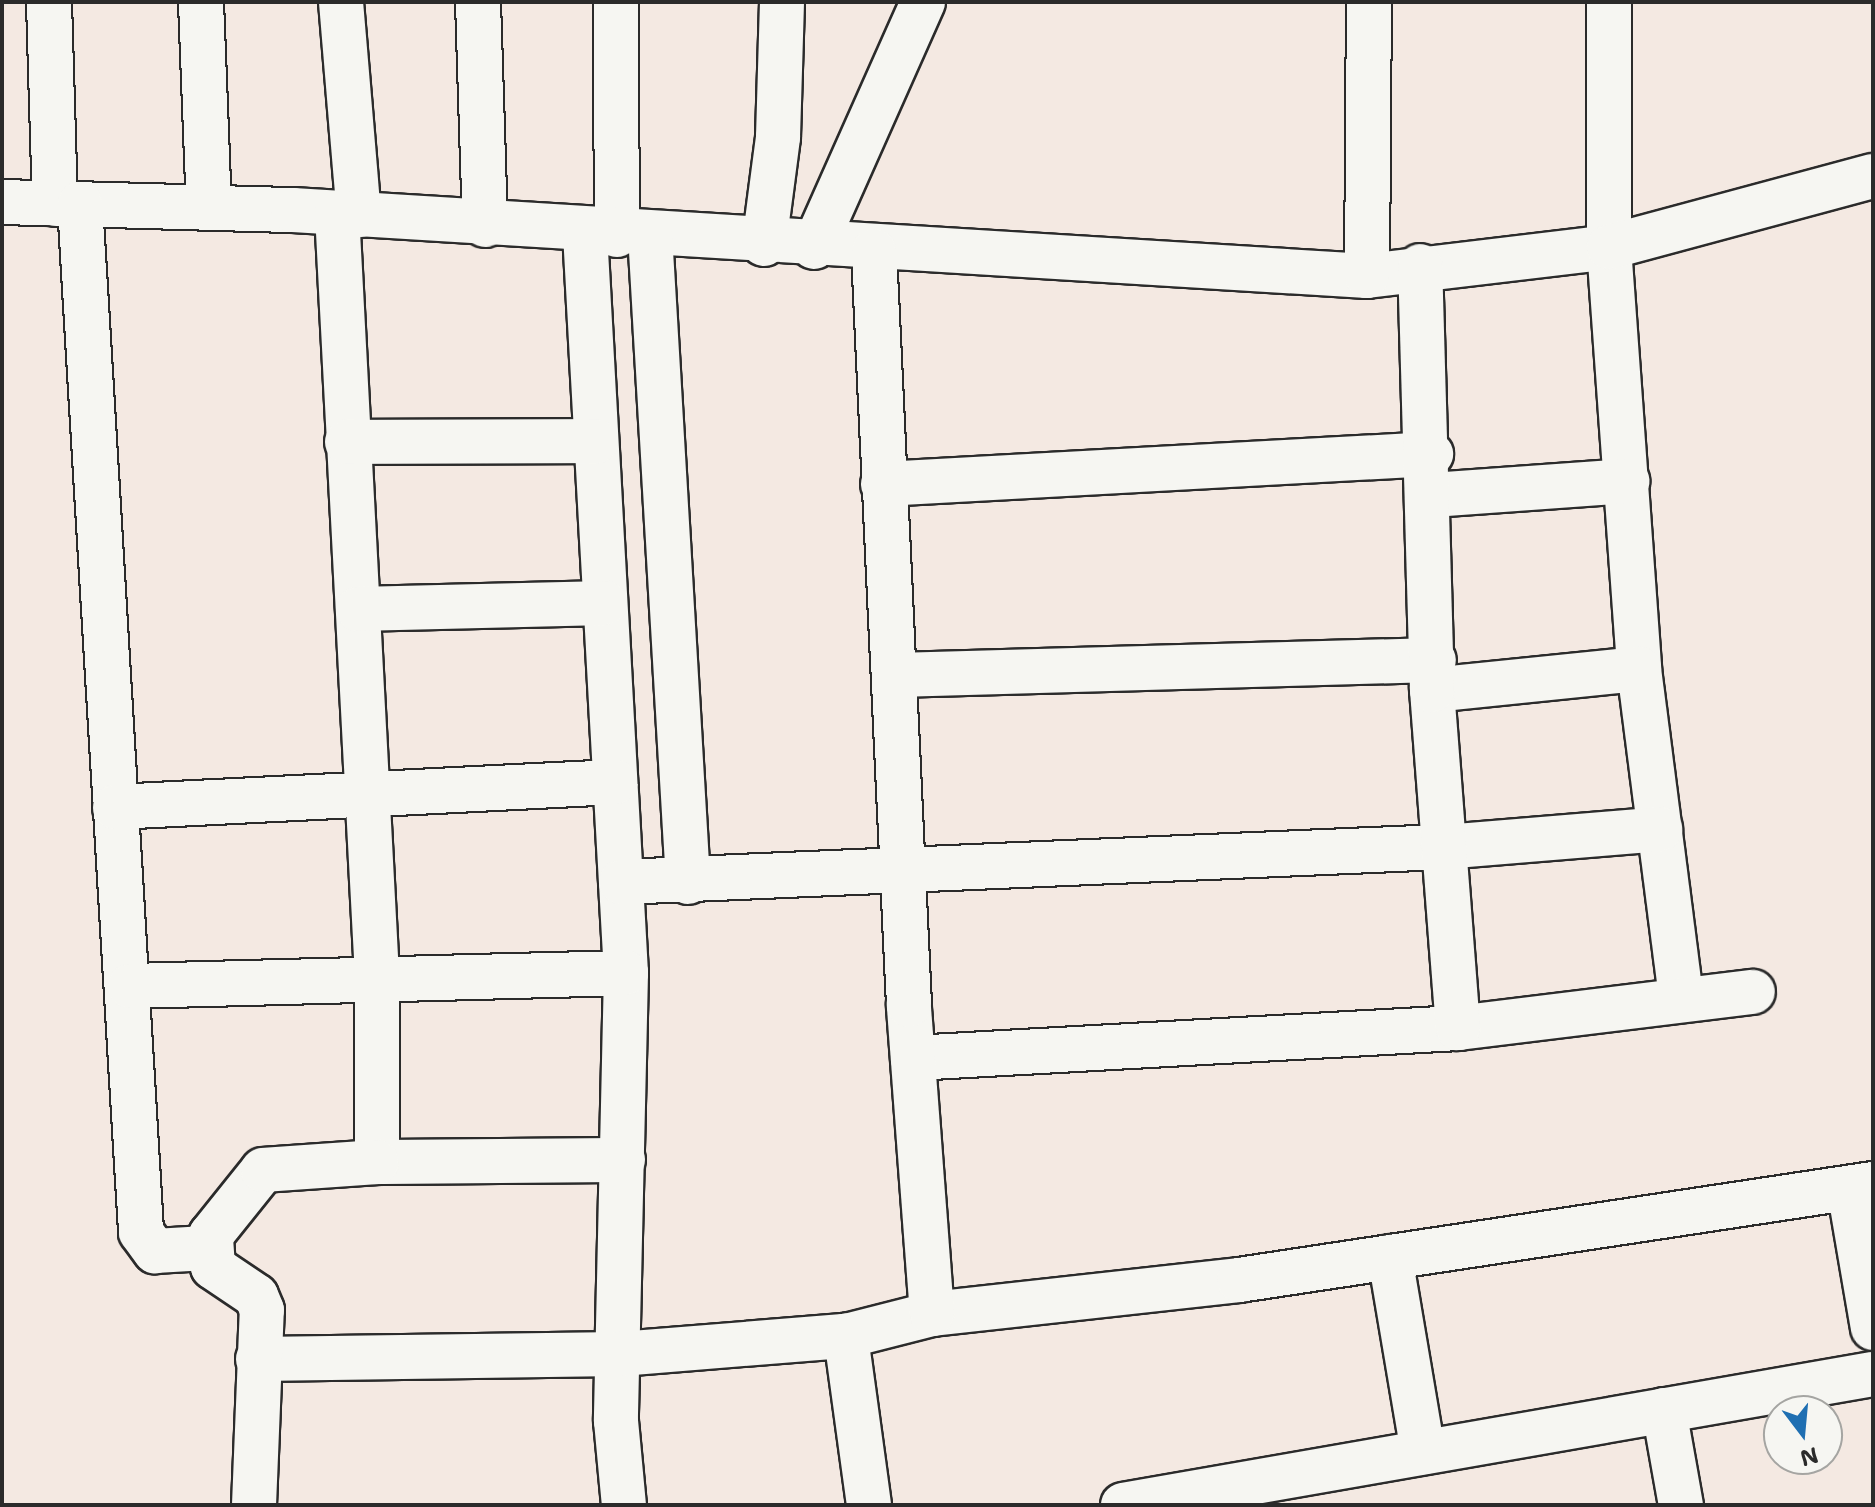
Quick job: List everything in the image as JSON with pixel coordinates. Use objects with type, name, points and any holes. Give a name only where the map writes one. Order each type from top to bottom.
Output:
[{"type":"street","points":[[49,2],[130,986],[141,1232],[155,1251],[206,1248]]},
{"type":"street","points":[[201,2],[209,208]]},
{"type":"street","points":[[341,2],[348,214],[347,442],[358,609],[364,794],[377,976],[377,1162]]},
{"type":"street","points":[[478,2],[485,225]]},
{"type":"street","points":[[616,2],[618,234],[688,882]]},
{"type":"street","points":[[764,244],[778,137],[782,2]]},
{"type":"street","points":[[814,247],[923,2]]},
{"type":"street","points":[[1367,276],[1369,2]]},
{"type":"street","points":[[1609,2],[1609,247],[1639,669],[1681,998]]},
{"type":"street","points":[[2,202],[348,214],[874,251],[1367,276],[1420,266],[1609,247],[1873,176]]},
{"type":"street","points":[[618,234],[596,441],[626,973],[620,1354],[624,1505]]},
{"type":"street","points":[[874,251],[913,1058],[932,1314]]},
{"type":"street","points":[[1420,266],[1431,475],[1433,675],[1458,1028]]},
{"type":"street","points":[[347,442],[596,441]]},
{"type":"street","points":[[883,484],[1431,475],[1628,481]]},
{"type":"street","points":[[358,609],[605,603]]},
{"type":"street","points":[[896,675],[1433,675],[1639,669]]},
{"type":"street","points":[[115,807],[615,782]]},
{"type":"street","points":[[621,882],[688,882],[903,869],[1443,847],[1660,829]]},
{"type":"street","points":[[130,986],[377,976],[626,973]]},
{"type":"street","points":[[913,1058],[1458,1028],[1681,998],[1753,992]]},
{"type":"street","points":[[206,1248],[263,1170],[377,1162],[623,1160]]},
{"type":"street","points":[[258,1359],[620,1354],[846,1336],[932,1314],[1390,1257],[1861,1186],[1873,1328]]},
{"type":"street","points":[[206,1248],[213,1267],[260,1303],[254,1505]]},
{"type":"street","points":[[1390,1257],[1423,1452]]},
{"type":"street","points":[[846,1336],[869,1505]]},
{"type":"street","points":[[1123,1505],[1873,1374]]},
{"type":"street","points":[[1664,1410],[1681,1505]]}]
